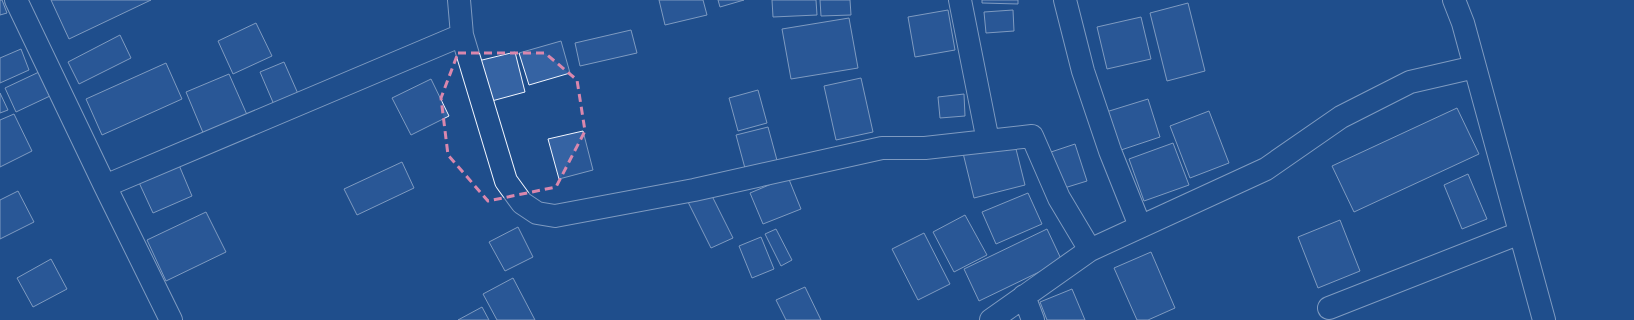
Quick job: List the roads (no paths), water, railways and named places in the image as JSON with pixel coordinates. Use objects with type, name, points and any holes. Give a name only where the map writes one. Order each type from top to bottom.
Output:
[{"type":"street","points":[[16,0],[171,320]]},
{"type":"street","points":[[459,0],[462,35],[506,181],[522,204],[537,213],[555,216],[694,190],[882,148],[925,148],[1032,136],[1059,198],[1090,250]]},
{"type":"street","points":[[960,0],[988,141]]},
{"type":"street","points":[[1065,0],[1083,71],[1110,151],[1140,226]]},
{"type":"street","points":[[1454,0],[1463,23],[1544,320]]},
{"type":"street","points":[[105,186],[462,35]]},
{"type":"street","points":[[991,320],[1090,250],[1266,169],[1341,117],[1410,82],[1475,67]]},
{"type":"street","points":[[1329,308],[1520,233]]},
{"type":"street","points":[[1024,296],[1034,320]]}]
